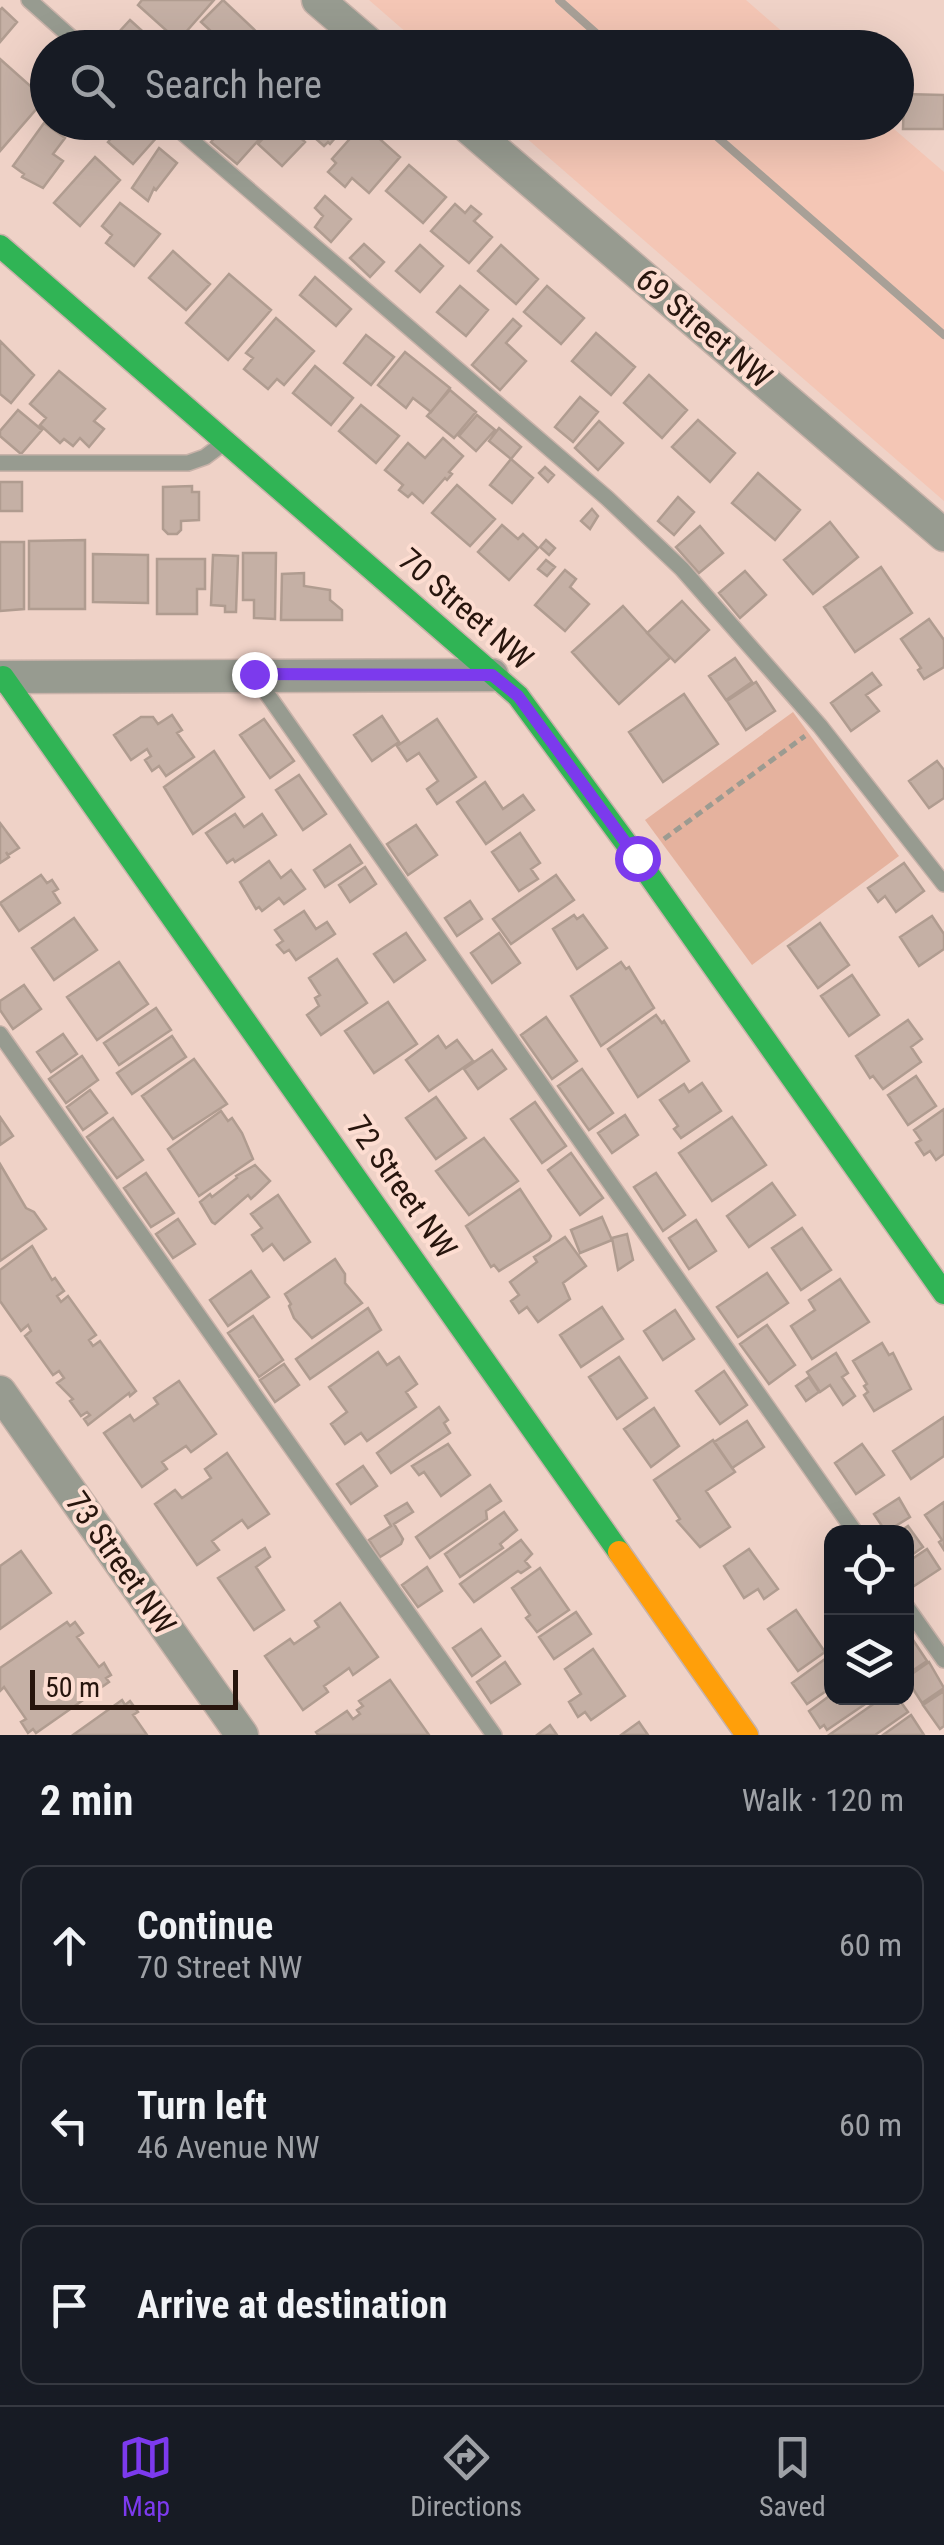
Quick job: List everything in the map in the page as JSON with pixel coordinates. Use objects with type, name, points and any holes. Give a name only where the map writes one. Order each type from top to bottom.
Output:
[{"type":"street","points":[[318,0],[353,30]]},
{"type":"street","name":"69 Street NW","points":[[483,140],[944,535]]},
{"type":"street","name":"70 Street NW","points":[[3,250],[518,696],[944,1293]]},
{"type":"street","points":[[2,677],[492,675]]},
{"type":"street","name":"72 Street NW","points":[[2,677],[747,1735]]},
{"type":"street","name":"73 Street NW","points":[[0,1392],[242,1735]]},
{"type":"lane","points":[[28,0],[62,30]]},
{"type":"lane","points":[[191,140],[607,498],[682,569],[820,726],[944,884]]},
{"type":"lane","points":[[0,463],[188,463],[226,442]]},
{"type":"lane","points":[[254,674],[850,1525]]},
{"type":"lane","points":[[0,1034],[494,1735]]},
{"type":"lane","points":[[912,1615],[944,1660]]},
{"type":"path","points":[[637,858],[820,726]]},
{"type":"shaded area","points":[[369,0],[746,0],[780,30],[403,30]]},
{"type":"shaded area","points":[[529,140],[907,140],[944,172],[944,501]]},
{"type":"shaded area","points":[[793,712],[899,856],[752,965],[645,820]]},
{"type":"building","points":[[142,0],[214,0],[188,30],[166,30],[138,5]]},
{"type":"building","points":[[223,0],[255,30],[210,30],[201,22]]},
{"type":"building","points":[[0,10],[17,22],[0,42]]},
{"type":"building","points":[[130,20],[141,30],[121,30]]},
{"type":"building","points":[[0,59],[30,86],[30,116],[0,151]]},
{"type":"building","points":[[914,94],[944,95],[944,129],[914,129]]},
{"type":"building","points":[[32,140],[64,140],[53,154],[63,161],[43,188],[22,177],[24,174],[13,166]]},
{"type":"building","points":[[110,140],[154,140],[133,164]]},
{"type":"building","points":[[213,140],[259,140],[237,164]]},
{"type":"building","points":[[262,140],[305,142],[282,166],[258,144]]},
{"type":"building","points":[[349,140],[381,140],[400,157],[369,193],[352,178],[345,187],[328,172],[336,163],[332,159]]},
{"type":"building","points":[[159,148],[177,163],[154,188],[148,201],[132,188]]},
{"type":"building","points":[[95,157],[120,180],[80,226],[54,203]]},
{"type":"building","points":[[409,165],[446,197],[423,223],[386,191]]},
{"type":"building","points":[[325,196],[351,219],[331,242],[315,227],[323,216],[315,208]]},
{"type":"building","points":[[120,203],[160,234],[134,266],[106,243],[112,235],[102,226]]},
{"type":"building","points":[[455,204],[465,213],[471,206],[481,214],[474,221],[492,237],[469,263],[431,231]]},
{"type":"building","points":[[364,244],[384,262],[370,277],[350,258]]},
{"type":"building","points":[[420,245],[443,266],[420,292],[396,271]]},
{"type":"building","points":[[501,245],[538,279],[516,304],[478,271]]},
{"type":"building","points":[[173,251],[210,284],[186,310],[149,278]]},
{"type":"building","points":[[229,274],[271,310],[228,360],[186,323]]},
{"type":"building","points":[[315,277],[351,309],[336,326],[300,295]]},
{"type":"building","points":[[460,286],[488,310],[466,336],[437,312]]},
{"type":"building","points":[[547,286],[584,318],[561,344],[524,312]]},
{"type":"building","points":[[276,318],[314,351],[284,385],[277,379],[268,389],[244,369],[253,358],[246,353]]},
{"type":"building","points":[[513,319],[521,326],[506,343],[526,361],[500,390],[472,365]]},
{"type":"building","points":[[596,333],[635,367],[611,395],[572,361]]},
{"type":"building","points":[[366,335],[394,357],[371,385],[344,363]]},
{"type":"building","points":[[0,341],[34,375],[11,403],[0,394]]},
{"type":"building","points":[[405,352],[450,388],[431,412],[413,398],[406,408],[378,385]]},
{"type":"building","points":[[315,366],[353,398],[331,425],[293,393]]},
{"type":"building","points":[[59,371],[105,409],[94,421],[104,429],[89,447],[80,438],[73,446],[64,439],[60,443],[40,425],[46,418],[30,404]]},
{"type":"building","points":[[649,375],[687,410],[662,438],[624,403]]},
{"type":"building","points":[[450,390],[476,412],[454,438],[427,416]]},
{"type":"building","points":[[580,397],[598,412],[573,442],[555,427]]},
{"type":"building","points":[[361,405],[399,436],[376,463],[339,431]]},
{"type":"building","points":[[18,410],[42,430],[21,454],[0,436]]},
{"type":"building","points":[[477,415],[495,430],[476,451],[459,436]]},
{"type":"building","points":[[698,420],[735,453],[710,482],[672,447]]},
{"type":"building","points":[[599,421],[623,443],[598,470],[575,448]]},
{"type":"building","points":[[499,428],[521,447],[511,459],[489,441]]},
{"type":"building","points":[[443,438],[463,456],[447,480],[423,503],[412,493],[408,497],[399,490],[403,485],[385,470],[408,443],[425,458]]},
{"type":"building","points":[[511,459],[533,478],[512,503],[490,485]]},
{"type":"building","points":[[545,467],[554,475],[548,482],[539,473]]},
{"type":"building","points":[[758,473],[800,510],[775,540],[732,503]]},
{"type":"building","points":[[0,482],[22,482],[22,511],[0,511]]},
{"type":"building","points":[[457,485],[495,519],[470,546],[432,513]]},
{"type":"building","points":[[192,486],[192,492],[199,492],[199,520],[181,521],[177,534],[168,534],[163,529],[163,487]]},
{"type":"building","points":[[678,497],[694,512],[674,535],[658,521]]},
{"type":"building","points":[[592,509],[598,516],[590,529],[581,521]]},
{"type":"building","points":[[830,522],[858,557],[813,594],[784,560]]},
{"type":"building","points":[[502,525],[518,539],[523,534],[538,548],[509,580],[478,552]]},
{"type":"building","points":[[700,526],[723,553],[699,573],[676,547]]},
{"type":"building","points":[[85,540],[85,609],[29,609],[29,541]]},
{"type":"building","points":[[546,540],[555,548],[549,555],[540,547]]},
{"type":"building","points":[[0,542],[24,542],[24,609],[0,611]]},
{"type":"building","points":[[243,553],[276,553],[275,619],[254,618],[254,600],[243,600]]},
{"type":"building","points":[[93,554],[148,555],[148,603],[93,602]]},
{"type":"building","points":[[213,555],[238,556],[236,612],[211,605]]},
{"type":"building","points":[[157,559],[205,559],[205,589],[197,589],[197,614],[157,614]]},
{"type":"building","points":[[546,560],[555,567],[547,576],[538,569]]},
{"type":"building","points":[[881,567],[912,613],[855,652],[824,607]]},
{"type":"building","points":[[565,570],[576,579],[570,587],[589,604],[565,631],[535,605]]},
{"type":"building","points":[[745,571],[766,595],[740,618],[719,593]]},
{"type":"building","points":[[304,573],[304,586],[330,590],[330,600],[342,610],[342,620],[281,620],[282,574]]},
{"type":"building","points":[[682,601],[709,630],[675,662],[647,633]]},
{"type":"building","points":[[623,606],[670,658],[619,704],[572,652]]},
{"type":"building","points":[[929,619],[944,640],[944,667],[924,679],[901,639]]},
{"type":"building","points":[[735,658],[752,682],[726,700],[709,676]]},
{"type":"building","points":[[872,673],[881,685],[866,695],[879,711],[851,731],[831,703]]},
{"type":"building","points":[[756,682],[775,711],[746,730],[727,701]]},
{"type":"building","points":[[684,694],[718,744],[663,782],[629,732]]},
{"type":"building","points":[[172,715],[182,730],[177,733],[194,757],[166,776],[159,766],[152,771],[145,760],[151,756],[147,749],[131,760],[114,735],[141,717],[153,717],[158,724]]},
{"type":"building","points":[[382,716],[399,742],[372,761],[354,735]]},
{"type":"building","points":[[264,719],[294,761],[270,778],[240,735]]},
{"type":"building","points":[[437,719],[476,777],[437,804],[427,789],[438,781],[419,753],[407,761],[397,746]]},
{"type":"building","points":[[214,751],[244,797],[193,834],[164,787]]},
{"type":"building","points":[[937,761],[944,770],[944,798],[929,808],[909,781]]},
{"type":"building","points":[[299,775],[326,814],[303,830],[276,790]]},
{"type":"building","points":[[485,782],[503,809],[523,795],[534,810],[486,844],[457,802]]},
{"type":"building","points":[[235,814],[244,827],[262,814],[276,835],[235,862],[233,859],[227,863],[206,833]]},
{"type":"building","points":[[0,823],[19,848],[8,855],[6,852],[9,857],[0,863]]},
{"type":"building","points":[[416,825],[437,855],[408,875],[387,844]]},
{"type":"building","points":[[520,833],[540,863],[531,869],[538,879],[519,891],[492,852]]},
{"type":"building","points":[[350,845],[362,863],[325,887],[314,870]]},
{"type":"building","points":[[269,861],[281,878],[291,870],[305,889],[284,904],[279,898],[262,911],[256,909],[240,882]]},
{"type":"building","points":[[904,863],[924,891],[896,912],[885,896],[878,902],[868,888]]},
{"type":"building","points":[[365,867],[376,884],[350,902],[339,885]]},
{"type":"building","points":[[41,875],[47,883],[52,880],[60,903],[19,931],[0,903]]},
{"type":"building","points":[[556,875],[574,900],[511,944],[493,919]]},
{"type":"building","points":[[470,901],[482,919],[457,936],[445,918]]},
{"type":"building","points":[[304,911],[316,929],[327,922],[335,934],[296,960],[289,950],[284,953],[277,945],[283,941],[275,930]]},
{"type":"building","points":[[574,915],[577,919],[583,915],[607,948],[577,969],[553,929]]},
{"type":"building","points":[[932,916],[944,934],[944,949],[919,966],[900,937]]},
{"type":"building","points":[[74,918],[97,950],[54,980],[32,948]]},
{"type":"building","points":[[820,923],[849,965],[818,988],[788,946]]},
{"type":"building","points":[[406,933],[425,960],[394,982],[374,954]]},
{"type":"building","points":[[499,933],[520,963],[492,983],[471,953]]},
{"type":"building","points":[[337,959],[367,1003],[321,1035],[307,1015],[319,1006],[315,998],[320,995],[309,978]]},
{"type":"building","points":[[119,962],[148,1004],[97,1040],[67,997]]},
{"type":"building","points":[[621,962],[626,969],[629,967],[654,1008],[601,1046],[571,996]]},
{"type":"building","points":[[852,975],[879,1015],[849,1036],[821,996]]},
{"type":"building","points":[[24,985],[41,1009],[13,1029],[0,1010],[0,1001]]},
{"type":"building","points":[[388,1002],[417,1044],[374,1073],[345,1031]]},
{"type":"building","points":[[156,1008],[171,1030],[119,1065],[104,1043]]},
{"type":"building","points":[[656,1015],[664,1021],[689,1061],[638,1097],[608,1049]]},
{"type":"building","points":[[546,1017],[577,1061],[552,1079],[521,1035]]},
{"type":"building","points":[[908,1020],[922,1039],[911,1047],[921,1062],[883,1089],[873,1076],[870,1078],[856,1056]]},
{"type":"building","points":[[63,1034],[77,1054],[51,1072],[37,1052]]},
{"type":"building","points":[[172,1036],[186,1057],[132,1094],[117,1073]]},
{"type":"building","points":[[438,1036],[446,1048],[457,1040],[473,1061],[429,1091],[406,1060]]},
{"type":"building","points":[[492,1050],[506,1069],[478,1089],[464,1069]]},
{"type":"building","points":[[82,1056],[98,1080],[66,1103],[49,1079]]},
{"type":"building","points":[[194,1059],[227,1104],[173,1139],[142,1096]]},
{"type":"building","points":[[582,1069],[613,1113],[589,1130],[558,1086]]},
{"type":"building","points":[[916,1076],[936,1106],[908,1125],[888,1095]]},
{"type":"building","points":[[702,1083],[721,1111],[681,1138],[674,1129],[678,1126],[660,1100],[684,1084],[689,1092]]},
{"type":"building","points":[[90,1090],[107,1113],[83,1130],[67,1107]]},
{"type":"building","points":[[436,1097],[466,1138],[436,1159],[406,1118]]},
{"type":"building","points":[[535,1102],[566,1146],[542,1163],[511,1119]]},
{"type":"building","points":[[944,1109],[944,1154],[936,1160],[930,1151],[924,1155],[914,1130]]},
{"type":"building","points":[[221,1111],[228,1121],[232,1118],[242,1133],[253,1159],[199,1196],[168,1149]]},
{"type":"building","points":[[625,1115],[638,1135],[612,1153],[598,1133]]},
{"type":"building","points":[[0,1117],[13,1136],[0,1145]]},
{"type":"building","points":[[732,1117],[766,1165],[712,1201],[679,1153]]},
{"type":"building","points":[[113,1118],[143,1160],[117,1178],[87,1137]]},
{"type":"building","points":[[484,1138],[518,1181],[469,1215],[436,1171]]},
{"type":"building","points":[[571,1153],[603,1198],[580,1215],[548,1170]]},
{"type":"building","points":[[0,1164],[26,1208],[34,1212],[46,1229],[0,1261]]},
{"type":"building","points":[[255,1165],[270,1181],[251,1199],[248,1195],[215,1224],[212,1222],[200,1202]]},
{"type":"building","points":[[146,1173],[174,1213],[151,1227],[124,1188]]},
{"type":"building","points":[[656,1173],[685,1215],[663,1231],[634,1187]]},
{"type":"building","points":[[772,1183],[795,1215],[749,1247],[727,1216]]},
{"type":"building","points":[[520,1189],[551,1236],[499,1271],[494,1265],[491,1267],[466,1226]]},
{"type":"building","points":[[278,1195],[310,1242],[284,1260],[272,1244],[263,1251],[252,1235],[262,1228],[251,1214]]},
{"type":"building","points":[[602,1217],[612,1240],[580,1253],[571,1230]]},
{"type":"building","points":[[178,1219],[195,1244],[173,1258],[156,1234]]},
{"type":"building","points":[[696,1220],[716,1251],[689,1269],[669,1238]]},
{"type":"building","points":[[802,1228],[831,1270],[801,1290],[772,1248]]},
{"type":"building","points":[[627,1234],[633,1260],[618,1270],[612,1238]]},
{"type":"building","points":[[565,1237],[586,1266],[563,1283],[570,1299],[538,1322],[527,1307],[519,1313],[511,1301],[519,1295],[510,1282],[537,1262],[534,1257]]},
{"type":"building","points":[[32,1246],[52,1280],[55,1278],[64,1291],[57,1296],[61,1302],[68,1296],[96,1335],[89,1340],[93,1346],[100,1341],[136,1391],[88,1425],[84,1419],[90,1415],[87,1412],[81,1416],[70,1401],[73,1399],[57,1383],[64,1378],[59,1371],[53,1375],[25,1336],[31,1331],[28,1325],[21,1331],[0,1301],[0,1270]]},
{"type":"building","points":[[335,1259],[345,1274],[345,1283],[362,1303],[312,1338],[294,1318],[285,1294]]},
{"type":"building","points":[[251,1271],[269,1297],[228,1326],[210,1300]]},
{"type":"building","points":[[767,1273],[788,1303],[738,1337],[717,1307]]},
{"type":"building","points":[[840,1279],[869,1322],[812,1359],[791,1326],[815,1310],[809,1300]]},
{"type":"building","points":[[602,1307],[623,1339],[581,1367],[560,1335]]},
{"type":"building","points":[[368,1308],[381,1330],[310,1379],[296,1359]]},
{"type":"building","points":[[675,1310],[694,1339],[663,1360],[644,1331]]},
{"type":"building","points":[[253,1316],[283,1360],[259,1377],[228,1333]]},
{"type":"building","points":[[767,1325],[795,1365],[769,1384],[740,1344]]},
{"type":"building","points":[[882,1343],[889,1355],[893,1353],[911,1389],[874,1411],[864,1395],[868,1392],[864,1386],[867,1384],[853,1361]]},
{"type":"building","points":[[378,1352],[387,1365],[399,1357],[417,1384],[406,1392],[416,1407],[367,1441],[361,1433],[345,1444],[331,1424],[347,1412],[329,1387]]},
{"type":"building","points":[[836,1353],[848,1373],[842,1377],[855,1396],[843,1405],[830,1385],[820,1392],[807,1372]]},
{"type":"building","points":[[619,1357],[647,1398],[617,1419],[589,1377]]},
{"type":"building","points":[[284,1364],[299,1385],[275,1402],[260,1380]]},
{"type":"building","points":[[724,1371],[747,1405],[720,1424],[696,1391]]},
{"type":"building","points":[[809,1377],[819,1392],[806,1401],[796,1386]]},
{"type":"building","points":[[179,1381],[216,1434],[191,1452],[186,1446],[162,1462],[167,1469],[142,1487],[104,1433],[130,1415],[134,1421],[158,1404],[154,1398]]},
{"type":"building","points":[[439,1407],[448,1420],[444,1423],[450,1433],[391,1473],[377,1453]]},
{"type":"building","points":[[654,1408],[679,1446],[651,1467],[624,1429]]},
{"type":"building","points":[[944,1417],[944,1456],[911,1479],[893,1451]]},
{"type":"building","points":[[747,1421],[764,1447],[732,1468],[714,1442]]},
{"type":"building","points":[[713,1440],[735,1472],[706,1491],[730,1527],[700,1547],[677,1521],[680,1519],[654,1480]]},
{"type":"building","points":[[448,1444],[470,1475],[441,1496],[424,1472],[419,1475],[412,1466]]},
{"type":"building","points":[[862,1444],[884,1475],[856,1494],[835,1463]]},
{"type":"building","points":[[227,1453],[269,1514],[248,1528],[242,1520],[212,1541],[219,1550],[197,1565],[155,1504],[175,1490],[182,1498],[211,1478],[205,1469]]},
{"type":"building","points":[[363,1466],[377,1486],[351,1504],[337,1484]]},
{"type":"building","points":[[490,1485],[501,1501],[486,1511],[487,1519],[430,1558],[416,1537]]},
{"type":"building","points":[[899,1498],[910,1517],[897,1525],[881,1525],[874,1514]]},
{"type":"building","points":[[944,1502],[944,1550],[939,1542],[942,1540],[925,1515]]},
{"type":"building","points":[[407,1503],[413,1512],[394,1524],[403,1539],[401,1544],[380,1557],[369,1540],[391,1526],[385,1516]]},
{"type":"building","points":[[504,1512],[517,1530],[500,1544],[503,1548],[460,1577],[445,1554]]},
{"type":"building","points":[[914,1534],[923,1547],[914,1553]]},
{"type":"building","points":[[521,1540],[532,1554],[525,1561],[530,1567],[474,1602],[460,1584]]},
{"type":"building","points":[[265,1548],[270,1557],[256,1567],[284,1610],[254,1630],[218,1578]]},
{"type":"building","points":[[749,1549],[778,1589],[764,1599],[758,1589],[744,1598],[724,1566]]},
{"type":"building","points":[[927,1549],[940,1569],[914,1586],[914,1558]]},
{"type":"building","points":[[21,1551],[51,1593],[0,1629],[0,1566]]},
{"type":"building","points":[[427,1567],[442,1591],[418,1607],[402,1585]]},
{"type":"building","points":[[540,1568],[569,1610],[537,1632],[512,1588]]},
{"type":"building","points":[[340,1603],[378,1657],[353,1675],[349,1668],[324,1686],[328,1692],[303,1710],[265,1656],[290,1639],[294,1644],[319,1627],[315,1621]]},
{"type":"building","points":[[796,1610],[824,1653],[798,1671],[768,1629]]},
{"type":"building","points":[[576,1612],[591,1634],[554,1659],[539,1637]]},
{"type":"building","points":[[67,1622],[70,1626],[75,1622],[83,1633],[77,1637],[99,1667],[104,1663],[111,1675],[106,1678],[109,1682],[36,1733],[33,1729],[28,1733],[21,1722],[26,1719],[4,1687],[0,1691],[0,1668]]},
{"type":"building","points":[[481,1629],[500,1656],[472,1676],[453,1648]]},
{"type":"building","points":[[914,1642],[927,1661],[914,1670]]},
{"type":"building","points":[[593,1649],[625,1696],[591,1720],[585,1712],[578,1717],[569,1702],[581,1694],[565,1669]]},
{"type":"building","points":[[824,1660],[824,1692],[807,1704],[792,1683]]},
{"type":"building","points":[[505,1662],[520,1684],[491,1703],[477,1682]]},
{"type":"building","points":[[929,1662],[944,1688],[922,1703],[914,1690],[914,1672]]},
{"type":"building","points":[[390,1680],[429,1735],[318,1735],[316,1732],[347,1711],[353,1719],[360,1714],[357,1710],[363,1706],[359,1701]]},
{"type":"building","points":[[944,1691],[944,1726],[940,1729],[923,1705]]},
{"type":"building","points":[[122,1700],[125,1705],[130,1701],[138,1712],[133,1715],[147,1735],[73,1735]]},
{"type":"building","points":[[824,1700],[824,1705],[864,1705],[827,1730],[824,1725],[820,1728],[809,1711]]},
{"type":"building","points":[[872,1705],[903,1705],[908,1712],[875,1735],[829,1735]]},
{"type":"building","points":[[911,1715],[924,1735],[883,1735]]},
{"type":"building","points":[[639,1722],[648,1735],[621,1735]]},
{"type":"building","points":[[550,1725],[557,1735],[537,1735]]},
{"type":"railway","points":[[559,0],[593,30]]},
{"type":"railway","points":[[721,140],[944,335]]},
{"type":"traffic: fast","points":[[0,246],[518,696],[944,1293]]},
{"type":"traffic: fast","points":[[3,677],[619,1552]]},
{"type":"traffic: slow","points":[[619,1552],[747,1735]]},
{"type":"route","points":[[254,674],[492,675],[518,696],[637,858]]}]
